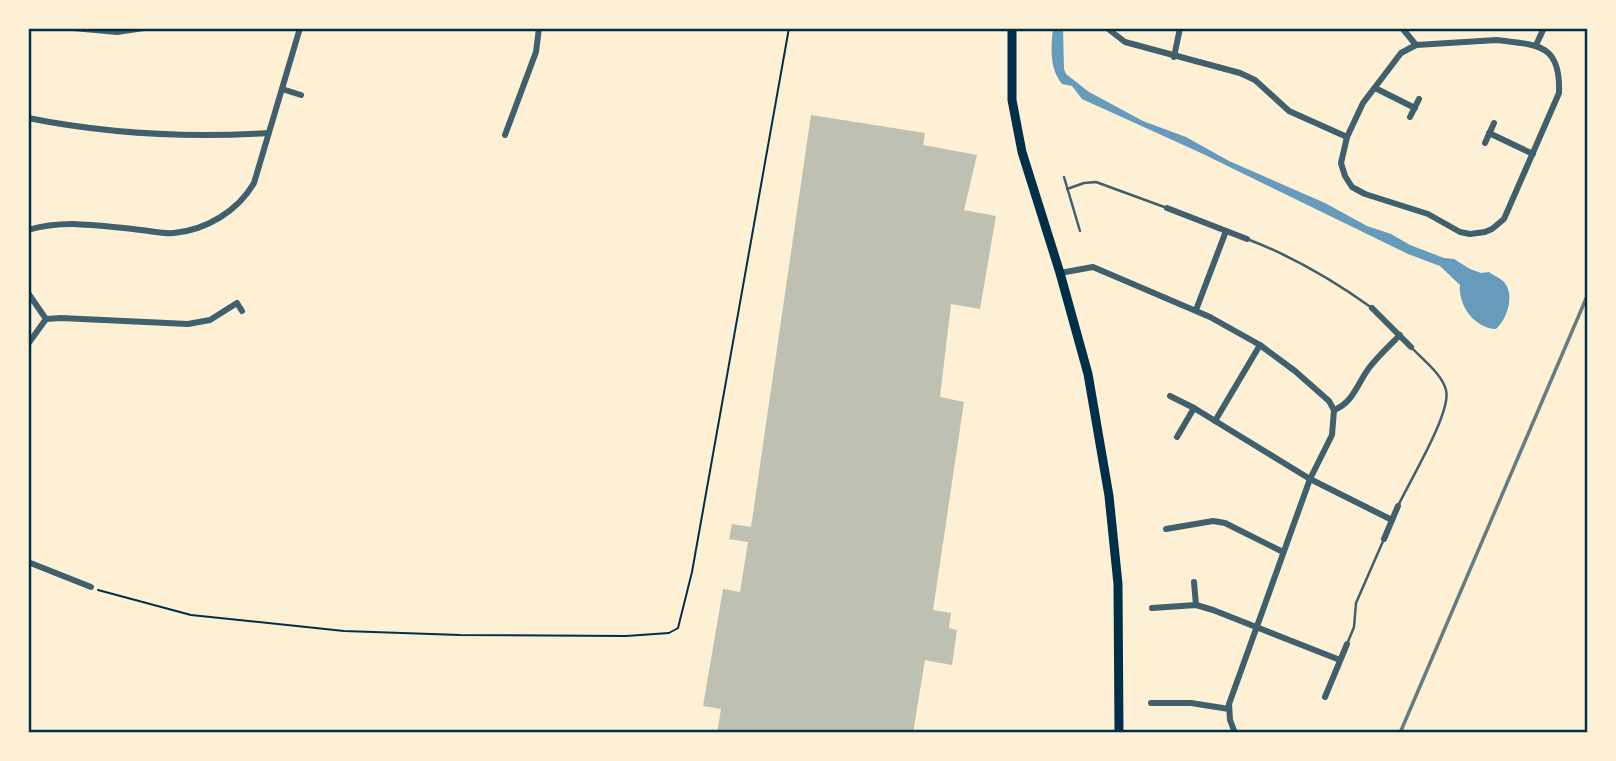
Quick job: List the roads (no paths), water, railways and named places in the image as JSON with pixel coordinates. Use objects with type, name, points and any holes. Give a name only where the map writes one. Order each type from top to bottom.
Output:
[{"type":"main road","points":[[1012,28],[1012,100],[1017,129],[1087,374],[1109,496],[1118,584],[1119,733]]},
{"type":"street","points":[[73,28],[117,32],[144,28]]},
{"type":"street","points":[[28,230],[83,224],[171,233],[200,227],[219,218],[244,197],[254,183],[300,28]]},
{"type":"street","points":[[505,135],[536,52],[540,28]]},
{"type":"street","points":[[1107,28],[1125,42],[1174,57],[1228,68],[1255,80],[1289,111],[1347,137]]},
{"type":"street","points":[[1174,57],[1180,28]]},
{"type":"street","points":[[1402,28],[1416,45]]},
{"type":"street","points":[[1536,45],[1544,28]]},
{"type":"street","points":[[1497,40],[1536,45],[1550,55],[1560,72],[1559,93],[1504,219],[1492,229],[1470,234],[1460,232],[1428,214],[1365,194],[1352,187],[1340,163],[1347,137],[1363,103],[1401,53],[1416,45],[1497,40]]},
{"type":"street","points":[[1375,88],[1415,108]]},
{"type":"street","points":[[282,89],[301,94]]},
{"type":"street","points":[[1410,117],[1419,99]]},
{"type":"street","points":[[28,118],[128,134],[225,136],[268,133]]},
{"type":"street","points":[[1485,143],[1494,123]]},
{"type":"street","points":[[1489,132],[1533,153]]},
{"type":"street","points":[[1167,208],[1247,239]]},
{"type":"street","points":[[1196,310],[1226,231]]},
{"type":"street","points":[[1060,273],[1093,267],[1196,310],[1260,345],[1315,387],[1334,410],[1332,435],[1310,480],[1229,709],[1235,733]]},
{"type":"street","points":[[28,293],[46,319]]},
{"type":"street","points":[[46,319],[188,324],[210,320],[237,303],[242,311]]},
{"type":"street","points":[[1372,309],[1411,347]]},
{"type":"street","points":[[28,344],[46,319]]},
{"type":"street","points":[[1334,410],[1344,407],[1350,401],[1370,366],[1400,335]]},
{"type":"street","points":[[1215,421],[1260,345]]},
{"type":"street","points":[[1170,396],[1310,480],[1392,520]]},
{"type":"street","points":[[1177,437],[1194,408]]},
{"type":"street","points":[[1384,539],[1398,506]]},
{"type":"street","points":[[1166,529],[1213,521],[1224,523],[1283,552]]},
{"type":"street","points":[[28,562],[91,587]]},
{"type":"street","points":[[1194,582],[1196,605]]},
{"type":"street","points":[[1152,608],[1196,605],[1257,626],[1340,660]]},
{"type":"street","points":[[1325,697],[1347,644]]},
{"type":"street","points":[[1321,682],[1329,686]]},
{"type":"street","points":[[1151,703],[1191,703],[1229,709]]},
{"type":"lane","points":[[1064,177],[1080,231]]},
{"type":"lane","points":[[1068,189],[1096,182],[1167,208]]},
{"type":"lane","points":[[1247,239],[1275,249],[1316,271],[1372,309]]},
{"type":"lane","points":[[1398,506],[1445,410],[1447,400],[1446,389],[1439,377],[1411,347]]},
{"type":"lane","points":[[1347,644],[1354,627],[1356,603],[1384,539]]},
{"type":"water","points":[[1053,28],[1063,28],[1066,74],[1089,92],[1143,121],[1186,137],[1229,161],[1325,203],[1367,226],[1444,258],[1454,259],[1470,269],[1481,273],[1489,272],[1500,279],[1507,286],[1509,306],[1500,325],[1496,329],[1488,328],[1475,320],[1462,301],[1460,285],[1440,266],[1408,254],[1201,153],[1082,99],[1072,86],[1062,84],[1055,71]]},
{"type":"railway","points":[[1400,733],[1588,294]]}]
